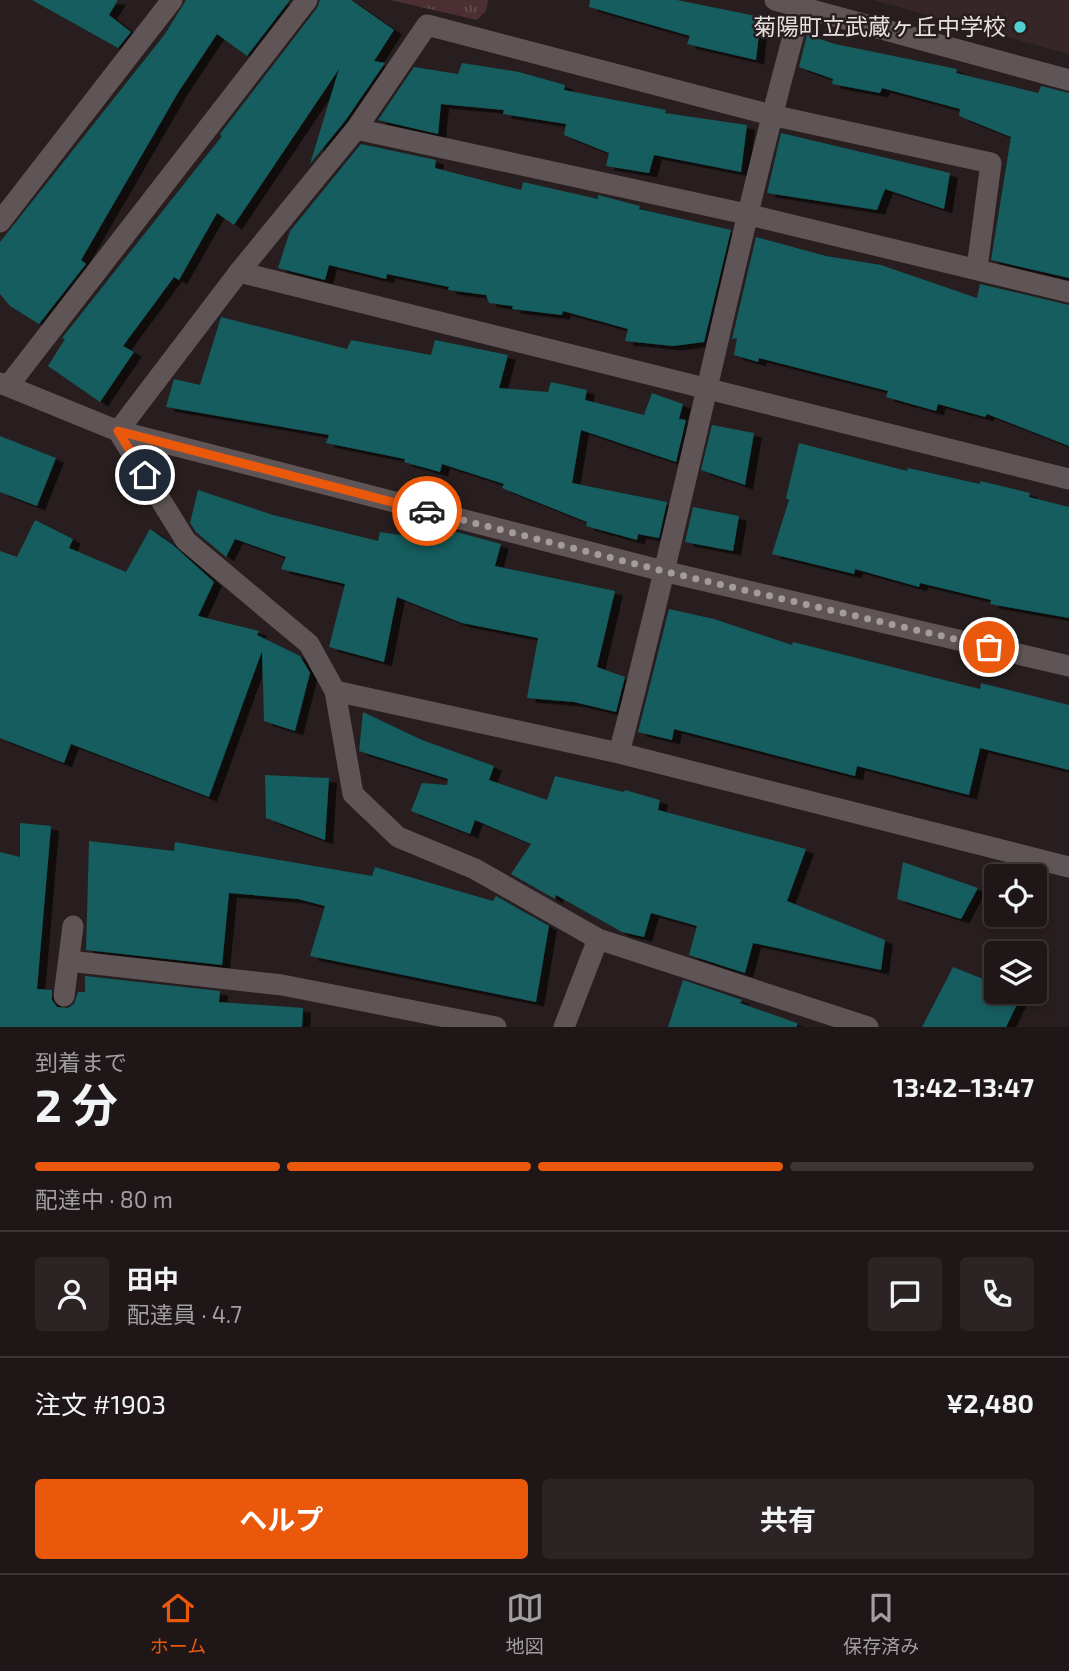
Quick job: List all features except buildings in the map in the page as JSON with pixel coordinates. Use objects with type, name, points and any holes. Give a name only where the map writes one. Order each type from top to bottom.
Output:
[{"type":"street","points":[[0,222],[172,0]]},
{"type":"street","points":[[307,0],[4,384],[118,431],[667,572],[1069,666]]},
{"type":"street","points":[[775,0],[1069,80]]},
{"type":"street","points":[[619,753],[667,572],[746,214],[801,7]]},
{"type":"street","points":[[118,431],[239,272],[356,129],[427,24],[771,115],[991,163],[977,268]]},
{"type":"street","points":[[356,129],[746,214],[1069,292]]},
{"type":"street","points":[[239,272],[706,391],[1069,479]]},
{"type":"street","points":[[118,431],[186,541],[309,644],[335,691],[353,794],[398,837],[475,869],[598,939],[868,1027]]},
{"type":"street","points":[[335,691],[619,753],[1069,867]]},
{"type":"street","points":[[64,996],[73,926]]},
{"type":"street","points":[[564,1027],[598,939]]},
{"type":"street","points":[[69,961],[282,985],[448,1015],[496,1027]]},
{"type":"shaded area","name":"菊陽町立武蔵ヶ丘中学校","points":[[873,0],[1069,0],[1069,54]]},
{"type":"green space","points":[[390,0],[488,0],[486,11],[477,20]]},
{"type":"way so far","points":[[427,511],[667,572],[989,647]]},
{"type":"place","name":"菊陽町立武蔵ヶ丘中学校","points":[[1020,27]]},
{"type":"route","points":[[145,475],[118,431],[427,511]]}]
